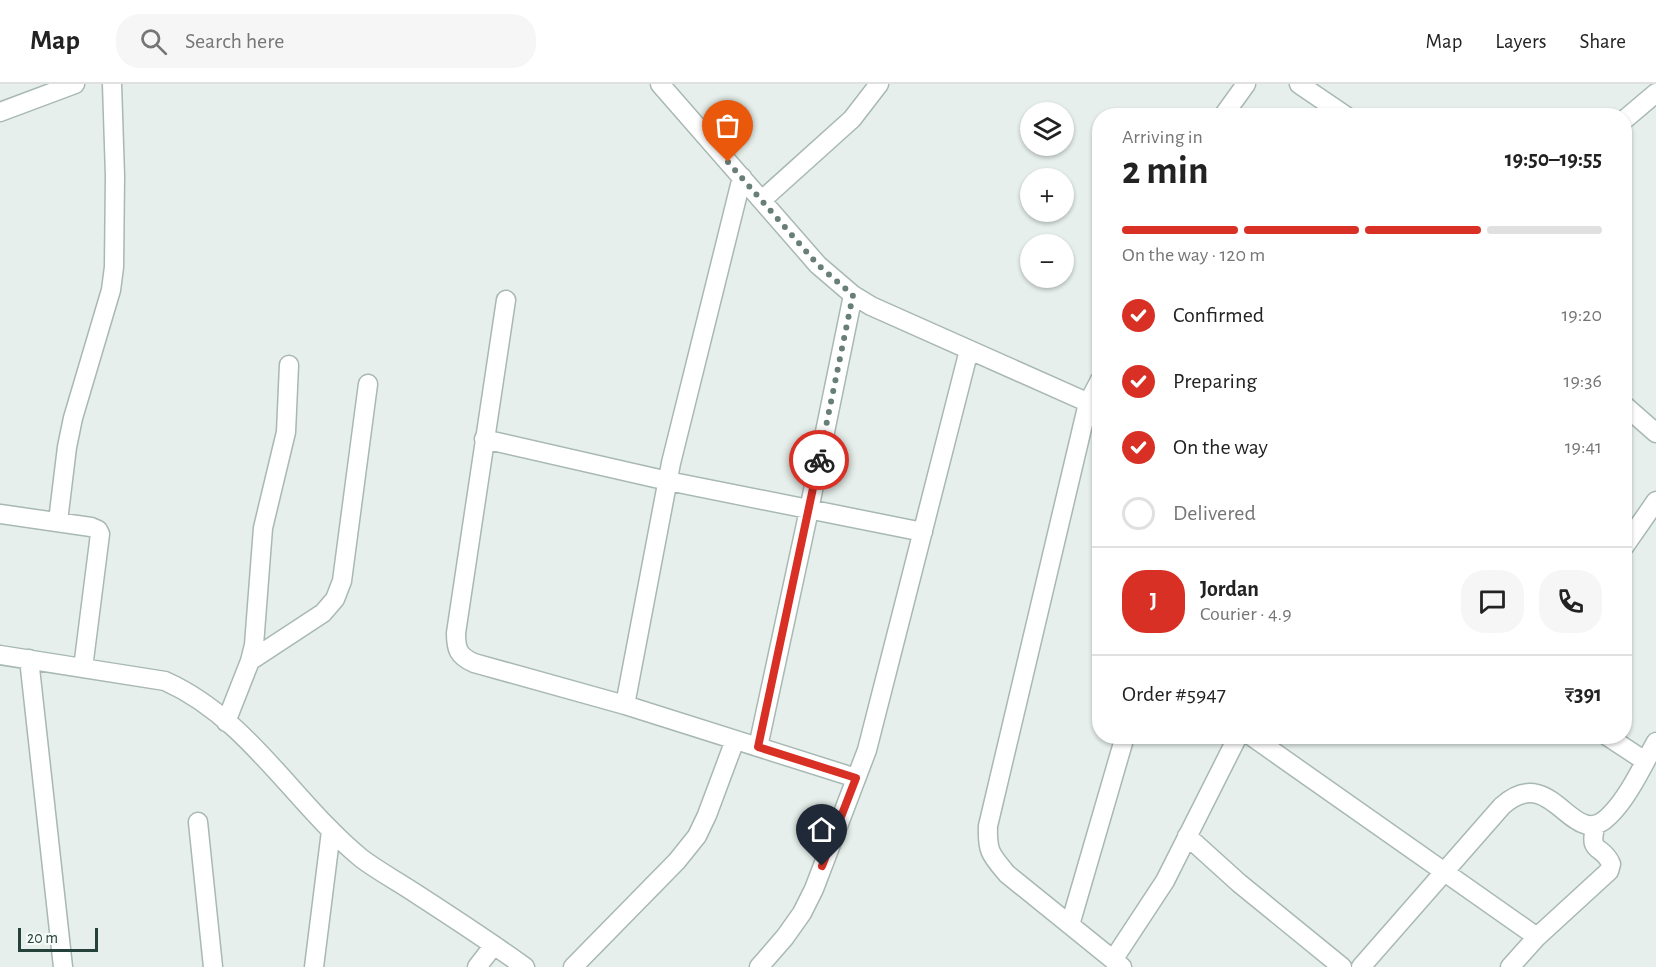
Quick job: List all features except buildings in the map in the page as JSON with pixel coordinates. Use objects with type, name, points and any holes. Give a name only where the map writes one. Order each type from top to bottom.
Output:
[{"type":"street","points":[[0,112],[75,84]]},
{"type":"street","points":[[58,521],[67,447],[106,310],[112,278],[116,177],[112,84]]},
{"type":"street","points":[[660,84],[818,265],[853,295],[871,306],[1092,404]]},
{"type":"street","points":[[762,200],[852,118],[879,84]]},
{"type":"street","points":[[1229,108],[1246,84]]},
{"type":"street","points":[[1299,84],[1334,108]]},
{"type":"street","points":[[1632,113],[1656,93]]},
{"type":"street","points":[[625,705],[668,481],[742,177]]},
{"type":"street","points":[[758,747],[853,295]]},
{"type":"street","points":[[506,300],[456,633],[456,647],[461,657],[474,663],[625,705],[856,778]]},
{"type":"street","points":[[759,967],[802,913],[814,888],[867,750],[969,350]]},
{"type":"street","points":[[226,722],[250,662],[254,645],[263,528],[286,432],[289,365]]},
{"type":"street","points":[[250,662],[322,613],[339,590],[368,384]]},
{"type":"street","points":[[1632,412],[1656,433]]},
{"type":"street","points":[[1092,413],[987,826],[987,845],[1007,874],[1117,963],[1165,881],[1234,744]]},
{"type":"street","points":[[484,439],[668,481],[923,532]]},
{"type":"street","points":[[1632,536],[1656,501]]},
{"type":"street","points":[[0,513],[58,521],[98,530],[100,534],[83,668]]},
{"type":"street","points":[[0,655],[165,681],[177,687],[247,740],[331,831],[363,859],[525,967]]},
{"type":"street","points":[[29,660],[63,967]]},
{"type":"street","points":[[573,967],[676,861],[696,836],[707,815],[735,740]]},
{"type":"street","points":[[1361,967],[1514,795],[1533,792],[1551,800],[1580,824],[1596,825],[1609,817],[1634,782],[1656,742]]},
{"type":"street","points":[[1070,925],[1123,744]]},
{"type":"street","points":[[1262,744],[1537,937]]},
{"type":"street","points":[[1619,744],[1646,761]]},
{"type":"street","points":[[198,822],[213,967]]},
{"type":"street","points":[[1510,967],[1537,937],[1608,871],[1610,860],[1594,845],[1592,839],[1596,825]]},
{"type":"street","points":[[314,967],[331,831]]},
{"type":"street","points":[[1187,836],[1239,883],[1341,967]]},
{"type":"street","points":[[477,967],[494,945]]},
{"type":"way so far","points":[[728,162],[818,265],[853,295],[819,460]]},
{"type":"route","points":[[819,460],[758,747],[856,778],[822,866]]}]
